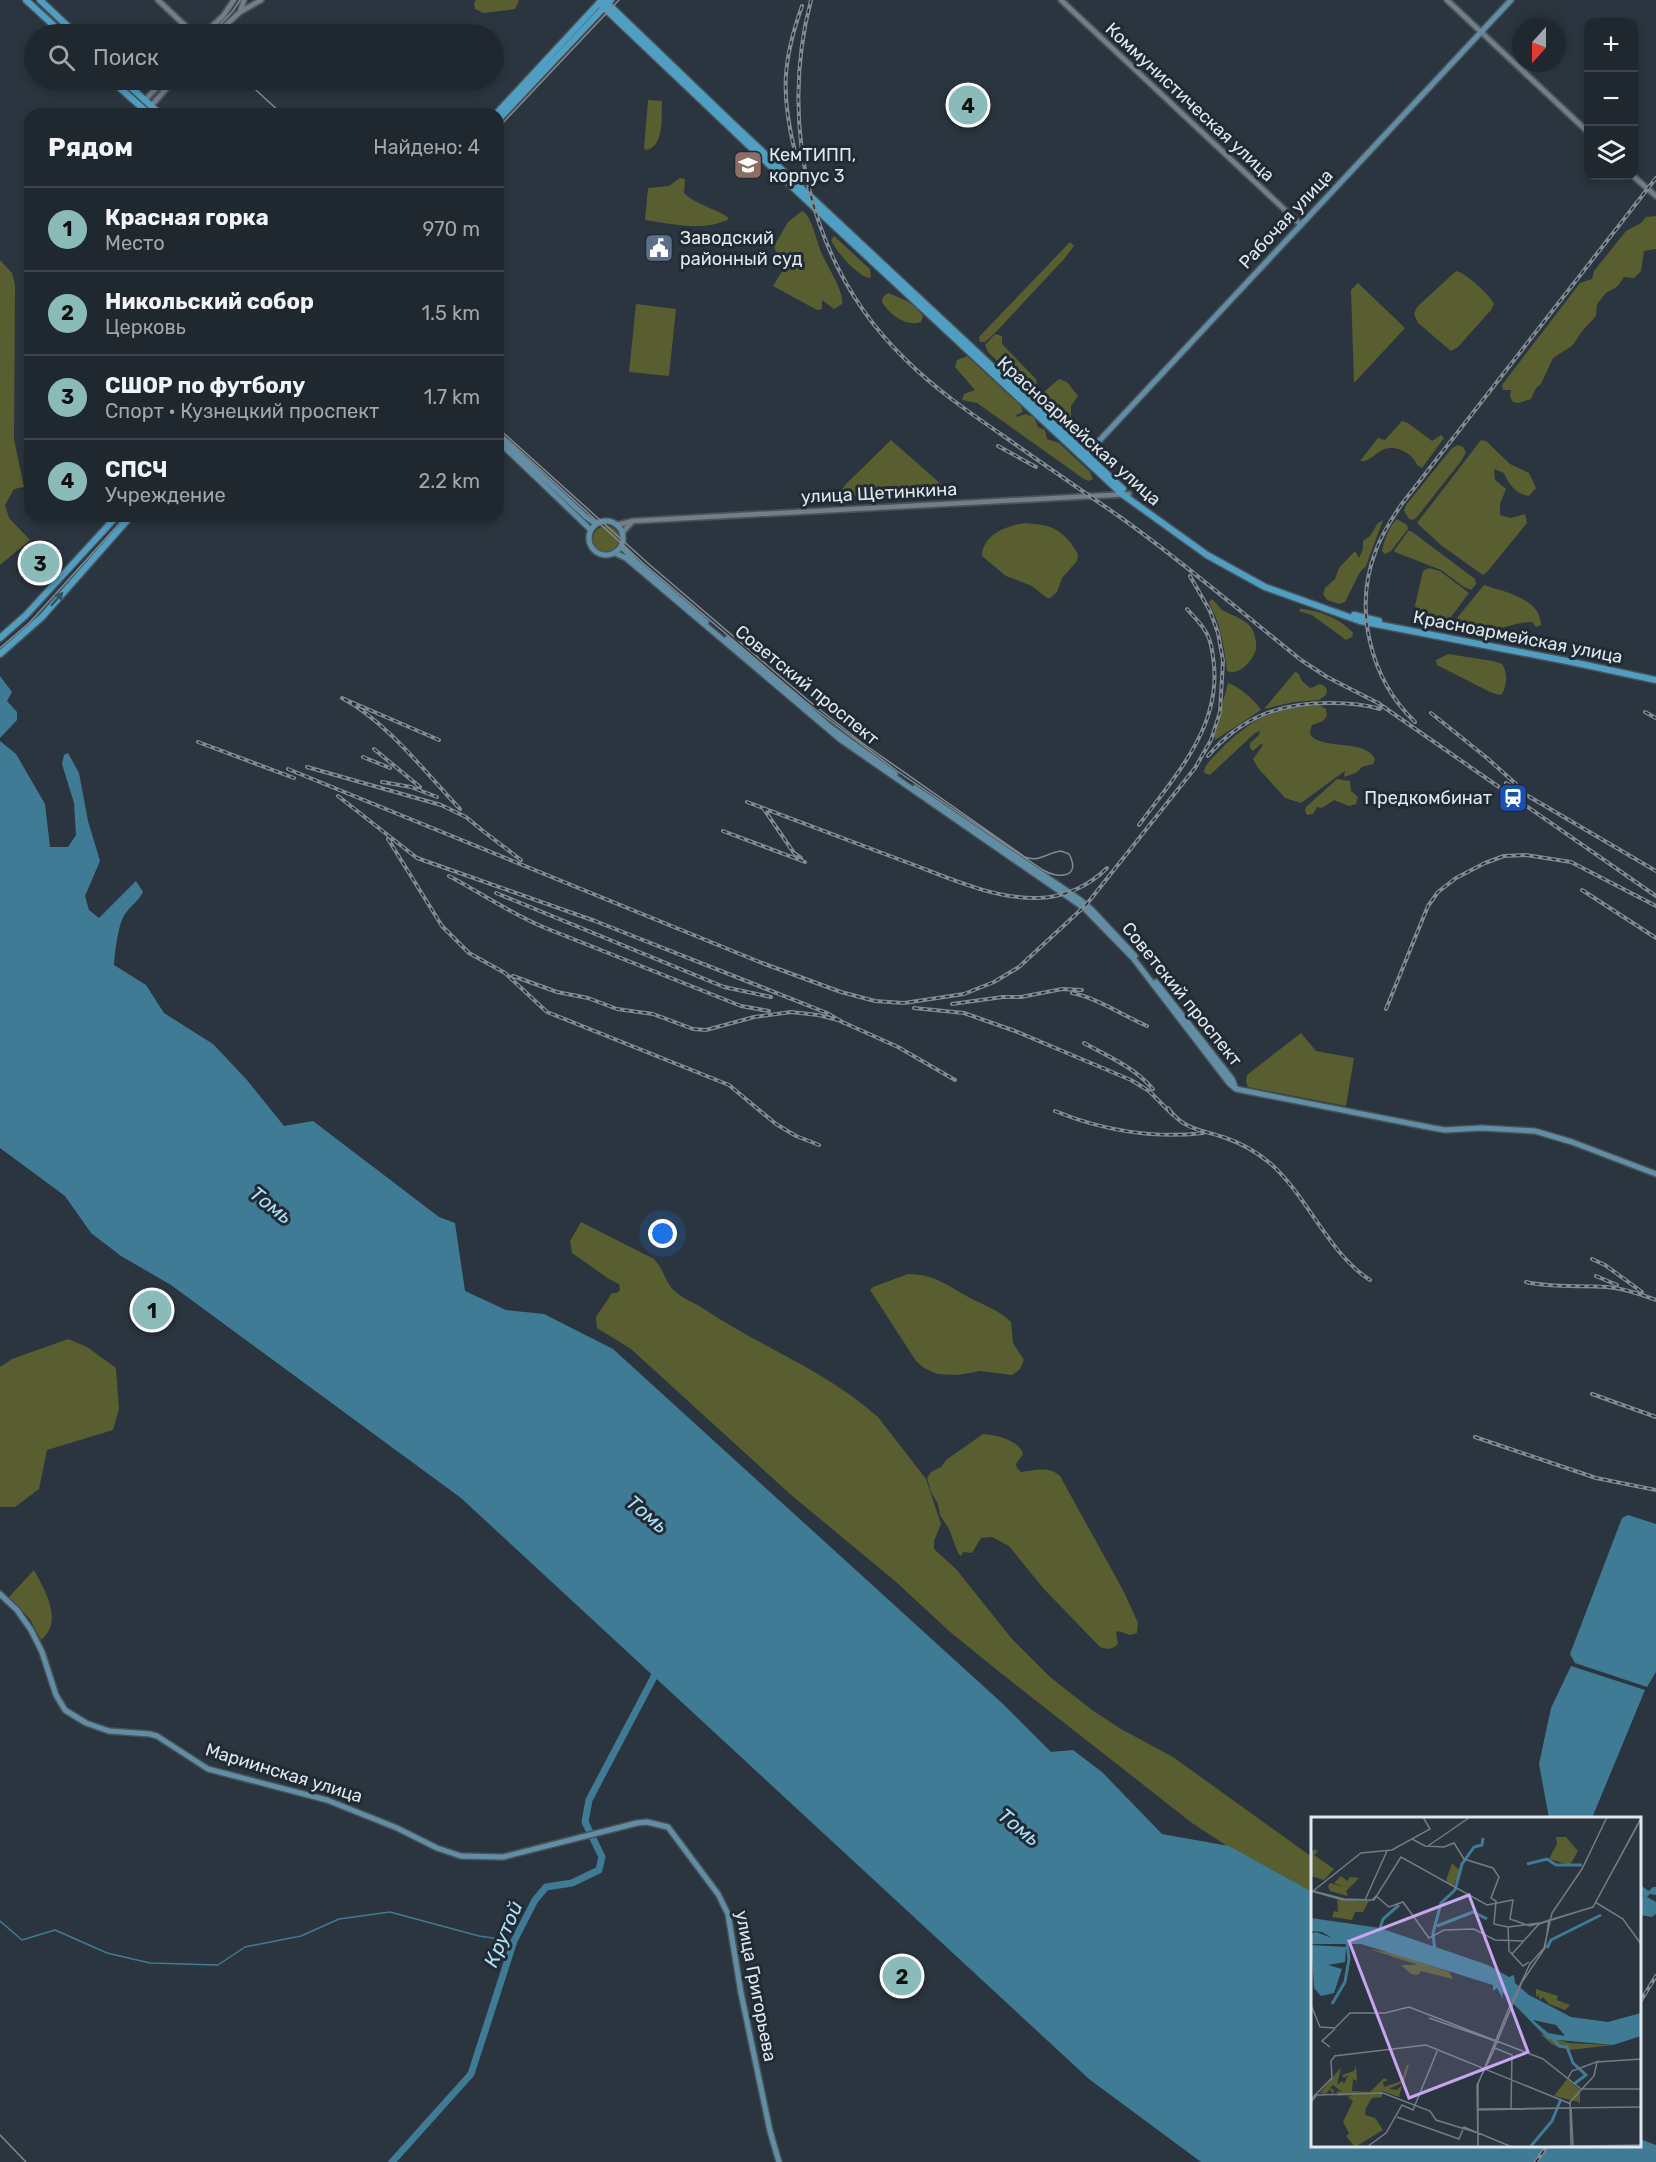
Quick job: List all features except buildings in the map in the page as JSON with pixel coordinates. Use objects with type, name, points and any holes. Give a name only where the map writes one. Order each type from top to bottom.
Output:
[{"type":"main road","points":[[27,0],[52,24]]},
{"type":"main road","points":[[40,0],[65,24]]},
{"type":"main road","name":"Рабочая улица","points":[[1084,457],[1511,0]]},
{"type":"main road","points":[[502,108],[603,2]]},
{"type":"main road","points":[[504,113],[603,2]]},
{"type":"main road","name":"Красноармейская улица","points":[[603,2],[1125,494],[1228,564],[1265,582],[1316,602],[1380,621],[1583,660],[1656,679]]},
{"type":"main road","points":[[124,90],[153,108]]},
{"type":"main road","points":[[131,90],[145,108]]},
{"type":"main road","points":[[504,441],[596,524]]},
{"type":"main road","points":[[504,447],[591,530]]},
{"type":"main road","points":[[605,521],[617,525],[622,533],[621,546],[615,553],[605,555],[596,551],[590,543],[591,530],[596,524],[605,521]]},
{"type":"main road","points":[[0,638],[26,615],[111,522]]},
{"type":"main road","points":[[0,654],[42,616],[126,522]]},
{"type":"main road","name":"Советский проспект","points":[[621,546],[649,573],[829,726],[894,775]]},
{"type":"main road","name":"Советский проспект","points":[[615,553],[626,558],[828,730],[1084,908],[1133,958],[1236,1089],[1445,1130],[1488,1128],[1543,1133],[1656,1174]]},
{"type":"main road","name":"Мариинская улица","points":[[0,1594],[17,1610],[32,1630],[60,1704],[71,1715],[109,1731],[153,1735],[208,1769],[336,1803],[397,1828],[437,1848],[461,1856],[503,1857],[647,1822],[664,1825]]},
{"type":"main road","name":"улица Григорьева","points":[[664,1825],[672,1830],[718,1894],[728,1914],[741,1993],[770,2131],[779,2162]]},
{"type":"street","points":[[158,0],[183,24]]},
{"type":"street","points":[[215,24],[234,0]]},
{"type":"street","points":[[240,12],[244,0]]},
{"type":"street","points":[[227,24],[240,12],[261,0]]},
{"type":"street","name":"Коммунистическая улица","points":[[1061,0],[1301,225]]},
{"type":"street","points":[[1447,0],[1584,128]]},
{"type":"street","points":[[142,103],[154,90]]},
{"type":"street","points":[[151,106],[165,90]]},
{"type":"street","points":[[1638,180],[1656,196]]},
{"type":"street","name":"улица Щетинкина","points":[[617,525],[637,521],[1125,494]]},
{"type":"street","points":[[622,533],[628,525],[637,521]]},
{"type":"green space","points":[[476,0],[519,1],[515,9],[483,13],[475,9]]},
{"type":"green space","points":[[648,100],[662,101],[662,114],[657,142],[647,150],[644,149]]},
{"type":"green space","points":[[680,178],[685,179],[684,193],[729,219],[699,226],[645,220],[648,188],[669,186]]},
{"type":"green space","points":[[802,211],[811,223],[821,252],[841,293],[842,304],[834,309],[822,300],[822,309],[817,310],[773,286],[784,268],[774,246],[788,222]]},
{"type":"green space","points":[[1656,216],[1656,249],[1644,251],[1641,271],[1634,278],[1624,277],[1618,286],[1606,293],[1597,304],[1596,316],[1572,346],[1553,358],[1531,399],[1519,403],[1513,402],[1510,397],[1511,390],[1503,390],[1502,385],[1580,283],[1592,279],[1594,271],[1626,231],[1641,223],[1646,217]]},
{"type":"green space","points":[[834,236],[870,269],[871,277],[868,278],[857,272],[847,262],[831,240]]},
{"type":"green space","points":[[1070,242],[1074,246],[1064,259],[996,332],[985,342],[980,342],[979,337]]},
{"type":"green space","points":[[0,260],[12,273],[15,285],[14,439],[24,487],[14,489],[5,505],[9,518],[30,540],[0,565]]},
{"type":"green space","points":[[1456,271],[1477,285],[1494,304],[1458,347],[1451,351],[1418,323],[1414,314],[1417,307]]},
{"type":"green space","points":[[1358,283],[1405,328],[1354,383],[1351,290]]},
{"type":"green space","points":[[888,293],[915,307],[923,316],[921,322],[904,321],[889,311],[882,302],[883,297]]},
{"type":"green space","points":[[636,304],[676,309],[669,376],[629,372]]},
{"type":"green space","points":[[995,334],[1002,336],[1002,344],[1036,379],[1037,385],[1034,389],[1029,390],[1024,387],[988,352],[985,345]]},
{"type":"green space","points":[[967,356],[1021,406],[1023,412],[1016,415],[1017,417],[1025,414],[1034,417],[1038,427],[1045,430],[1047,439],[1059,443],[1090,472],[1093,479],[1089,481],[1084,479],[977,403],[962,400],[964,394],[975,390],[955,367],[957,360]]},
{"type":"green space","points":[[1059,379],[1067,382],[1078,396],[1071,406],[1071,417],[1066,420],[1060,418],[1040,400],[1044,392]]},
{"type":"green space","points":[[1402,421],[1432,441],[1441,435],[1444,438],[1422,468],[1408,454],[1394,448],[1382,450],[1360,461],[1378,438],[1385,440]]},
{"type":"green space","points":[[891,440],[942,485],[939,493],[850,496],[843,494],[841,491],[846,484]]},
{"type":"green space","points":[[1481,440],[1486,441],[1510,464],[1529,473],[1536,488],[1529,496],[1520,493],[1511,485],[1504,473],[1494,469],[1495,480],[1506,489],[1500,504],[1500,515],[1511,518],[1525,514],[1527,523],[1483,575],[1442,546],[1417,523]]},
{"type":"green space","points":[[1458,445],[1466,452],[1462,460],[1417,517],[1413,520],[1409,519],[1404,511],[1406,505],[1452,448]]},
{"type":"green space","points":[[1397,519],[1407,525],[1408,529],[1391,551],[1385,554],[1382,551],[1386,538]]},
{"type":"green space","points":[[1383,520],[1366,566],[1360,572],[1345,602],[1339,604],[1327,600],[1323,594],[1325,588],[1335,579],[1339,568],[1355,551],[1359,558],[1363,549],[1363,541]]},
{"type":"green space","points":[[1025,523],[1043,525],[1056,530],[1067,539],[1078,554],[1077,561],[1062,578],[1057,592],[1050,598],[1032,586],[1006,576],[982,556],[986,542],[997,532]]},
{"type":"green space","points":[[606,526],[615,530],[619,539],[615,548],[606,552],[597,548],[593,539],[597,530]]},
{"type":"green space","points":[[1408,531],[1475,579],[1476,584],[1471,590],[1441,570],[1395,552]]},
{"type":"green space","points":[[1429,568],[1440,571],[1469,593],[1448,621],[1418,610],[1415,606],[1423,571]]},
{"type":"green space","points":[[1484,585],[1529,603],[1539,616],[1541,625],[1536,627],[1532,622],[1524,622],[1498,629],[1481,630],[1464,624],[1453,628],[1453,623]]},
{"type":"green space","points":[[1211,599],[1222,610],[1246,623],[1252,629],[1256,640],[1256,650],[1253,656],[1244,668],[1235,672],[1227,671],[1219,627],[1209,603]]},
{"type":"green space","points":[[1300,609],[1322,613],[1336,620],[1353,633],[1352,637],[1346,640],[1312,615],[1299,611]]},
{"type":"green space","points":[[1448,654],[1502,664],[1506,679],[1502,694],[1490,692],[1437,665],[1436,660]]},
{"type":"green space","points":[[1295,672],[1310,688],[1319,684],[1325,686],[1326,695],[1319,700],[1294,702],[1264,709]]},
{"type":"green space","points":[[1228,683],[1246,694],[1261,710],[1215,740],[1214,736]]},
{"type":"green space","points":[[1319,705],[1326,709],[1327,716],[1323,721],[1312,725],[1311,736],[1326,743],[1363,749],[1375,759],[1373,764],[1344,777],[1345,771],[1301,803],[1285,798],[1258,768],[1253,759],[1263,745],[1261,744],[1253,751],[1250,743],[1260,731],[1255,733],[1210,775],[1204,773],[1207,764],[1219,751],[1253,723],[1276,712]]},
{"type":"green space","points":[[1337,779],[1350,781],[1351,791],[1358,797],[1356,804],[1349,806],[1334,800],[1322,808],[1317,807],[1313,814],[1307,815],[1306,807]]},
{"type":"green space","points":[[1301,1033],[1316,1051],[1354,1058],[1346,1106],[1248,1087],[1247,1075]]},
{"type":"green space","points":[[581,1222],[654,1259],[670,1285],[680,1295],[836,1385],[878,1417],[926,1479],[941,1524],[934,1541],[934,1549],[956,1569],[1012,1639],[1050,1677],[1092,1710],[1121,1729],[1173,1757],[1311,1856],[1311,1895],[1259,1867],[1192,1823],[997,1670],[790,1494],[631,1349],[597,1328],[596,1317],[612,1293],[620,1290],[619,1284],[572,1253],[570,1241]]},
{"type":"green space","points":[[908,1274],[927,1276],[943,1283],[1007,1318],[1011,1322],[1013,1343],[1024,1360],[1020,1369],[1012,1375],[980,1371],[958,1375],[937,1374],[924,1368],[916,1361],[870,1290]]},
{"type":"green space","points":[[68,1339],[87,1347],[116,1368],[119,1409],[113,1430],[47,1450],[39,1489],[15,1507],[0,1507],[0,1367],[12,1359]]},
{"type":"green space","points":[[983,1434],[1000,1437],[1021,1449],[1023,1454],[1016,1464],[1021,1472],[1047,1470],[1060,1476],[1124,1592],[1138,1623],[1137,1633],[1130,1635],[1118,1631],[1116,1646],[1108,1649],[1100,1647],[1043,1588],[1009,1546],[992,1537],[981,1538],[972,1553],[963,1552],[961,1556],[958,1553],[949,1529],[940,1515],[927,1478],[946,1460]]},
{"type":"green space","points":[[34,1570],[47,1596],[52,1615],[48,1632],[41,1640],[30,1619],[9,1597]]},
{"type":"water","points":[[0,676],[12,692],[7,701],[17,712],[17,720],[0,738]]},
{"type":"water","name":"Томь","points":[[0,741],[16,754],[45,804],[50,847],[68,847],[76,835],[74,803],[62,764],[64,755],[68,753],[79,773],[88,821],[100,861],[85,896],[89,910],[99,918],[136,881],[143,892],[127,911],[120,924],[114,965],[146,985],[164,1013],[213,1044],[247,1080],[284,1126],[313,1121],[439,1217],[455,1223],[465,1291],[506,1310],[544,1314],[613,1349],[1003,1704],[1051,1752],[1073,1750],[1102,1772],[1162,1834],[1229,1846],[1311,1891],[1311,2147],[1641,2147],[1641,2139],[1656,2145],[1656,2162],[1201,2162],[1089,2079],[461,1498],[171,1285],[121,1256],[91,1233],[65,1196],[0,1148]]},
{"type":"water","points":[[1628,1515],[1656,1524],[1656,1672],[1647,1687],[1575,1663],[1570,1654],[1622,1518]]},
{"type":"water","points":[[1571,1666],[1645,1690],[1592,1817],[1549,1817],[1539,1764],[1551,1708]]},
{"type":"water","points":[[1641,1886],[1649,1891],[1656,1887],[1656,1895],[1650,1894],[1647,1897],[1656,1902],[1656,1914],[1652,1917],[1641,1915],[1641,1896],[1643,1895]]},
{"type":"waterway","name":"Крутой","points":[[392,2162],[471,2074],[514,1941],[535,1900],[546,1887],[572,1883],[599,1870],[602,1857],[585,1822],[589,1800],[657,1671]]},
{"type":"waterway","points":[[0,1921],[22,1940],[55,1930],[107,1953],[150,1963],[218,1965],[245,1947],[301,1936],[339,1919],[390,1912],[479,1936],[514,1941]]},
{"type":"tram line","points":[[221,24],[240,0]]},
{"type":"tram line","points":[[504,122],[619,0]]},
{"type":"tram line","points":[[256,90],[275,108]]},
{"type":"tram line","points":[[504,433],[650,565],[809,701],[861,742],[1025,857],[1035,859],[1061,851],[1069,854],[1073,868],[1070,872],[1055,875],[1043,870],[897,771],[807,703],[644,564],[504,436]]},
{"type":"tram line","points":[[0,648],[30,622],[121,522]]},
{"type":"tram line","points":[[0,2135],[26,2162]]},
{"type":"railway","points":[[811,0],[802,48],[798,96],[801,145],[810,192],[825,238],[846,282],[872,322],[905,359],[966,410],[1166,551],[1301,660],[1327,677],[1378,703],[1656,896]]},
{"type":"railway","points":[[795,152],[787,113],[786,79],[790,44],[802,6]]},
{"type":"railway","points":[[1415,722],[1399,705],[1387,685],[1370,642],[1366,619],[1366,596],[1369,573],[1378,544],[1401,505],[1656,178]]},
{"type":"railway","points":[[998,446],[1036,467]]},
{"type":"railway","points":[[288,769],[762,963],[841,992],[875,1001],[904,1003],[964,994],[994,982],[1019,967],[1086,905],[1195,768],[1211,740],[1220,712],[1223,661],[1218,633],[1210,611],[1190,576]]},
{"type":"railway","points":[[1139,825],[1192,751],[1210,710],[1214,688],[1211,645],[1203,627],[1187,609]]},
{"type":"railway","points":[[439,740],[342,698],[359,708],[390,734],[460,809]]},
{"type":"railway","points":[[1208,756],[1234,731],[1278,709],[1329,703],[1355,704],[1380,709]]},
{"type":"railway","points":[[1645,712],[1656,718]]},
{"type":"railway","points":[[1431,713],[1516,784]]},
{"type":"railway","points":[[198,742],[294,778]]},
{"type":"railway","points":[[374,749],[420,787]]},
{"type":"railway","points":[[363,757],[390,768]]},
{"type":"railway","points":[[307,767],[441,805],[466,817],[521,860]]},
{"type":"railway","points":[[382,782],[411,787],[437,797]]},
{"type":"railway","points":[[1506,783],[1656,871]]},
{"type":"railway","points":[[338,796],[417,858],[595,921],[827,1013],[844,1023]]},
{"type":"railway","points":[[747,802],[954,880],[1004,895],[1037,898],[1056,896],[1075,890],[1107,868]]},
{"type":"railway","points":[[763,808],[794,853],[801,858]]},
{"type":"railway","points":[[723,831],[805,862]]},
{"type":"railway","points":[[388,839],[442,926],[469,953],[505,973],[547,1012],[729,1085],[776,1124],[796,1136],[819,1145]]},
{"type":"railway","points":[[1386,1009],[1428,906],[1438,892],[1456,878],[1485,863],[1504,856],[1526,855],[1571,862],[1656,906]]},
{"type":"railway","points":[[449,876],[543,927],[741,1006],[769,1011]]},
{"type":"railway","points":[[1582,890],[1656,938]]},
{"type":"railway","points":[[496,893],[724,987],[771,997]]},
{"type":"railway","points":[[513,976],[557,992],[588,998],[617,1009],[653,1014],[693,1029],[706,1030],[754,1017],[791,1012],[818,1015],[838,1020],[898,1047],[955,1080]]},
{"type":"railway","points":[[952,1004],[1003,997],[1021,997],[1062,989],[1082,990]]},
{"type":"railway","points":[[1072,993],[1100,1003],[1147,1026]]},
{"type":"railway","points":[[914,1008],[964,1013],[1015,1031],[1131,1080],[1149,1091],[1173,1115]]},
{"type":"railway","points":[[1084,1043],[1129,1068],[1153,1089]]},
{"type":"railway","points":[[1168,1108],[1186,1125],[1236,1142],[1271,1164],[1296,1192],[1343,1256],[1370,1280]]},
{"type":"railway","points":[[1055,1111],[1109,1128],[1146,1134],[1203,1133]]},
{"type":"railway","points":[[1592,1259],[1605,1265],[1642,1292]]},
{"type":"railway","points":[[1596,1276],[1617,1285]]},
{"type":"railway","points":[[1526,1282],[1556,1286],[1612,1288],[1656,1300]]},
{"type":"railway","points":[[1592,1394],[1656,1417]]},
{"type":"railway","points":[[1475,1437],[1596,1478],[1656,1490]]},
{"type":"railway","points":[[1641,2000],[1656,1976]]},
{"type":"railway","points":[[1536,2162],[1546,2147]]},
{"type":"place","name":"СПСЧ","points":[[968,105]]},
{"type":"place","name":"КемТИПП, корпус 3","points":[[748,165]]},
{"type":"place","name":"Заводский районный суд","points":[[659,248]]},
{"type":"place","name":"СШОР по футболу","points":[[40,563]]},
{"type":"place","name":"Предкомбинат","points":[[1513,798]]},
{"type":"place","name":"Красная горка","points":[[152,1310]]},
{"type":"place","name":"Никольский собор","points":[[902,1976]]}]
